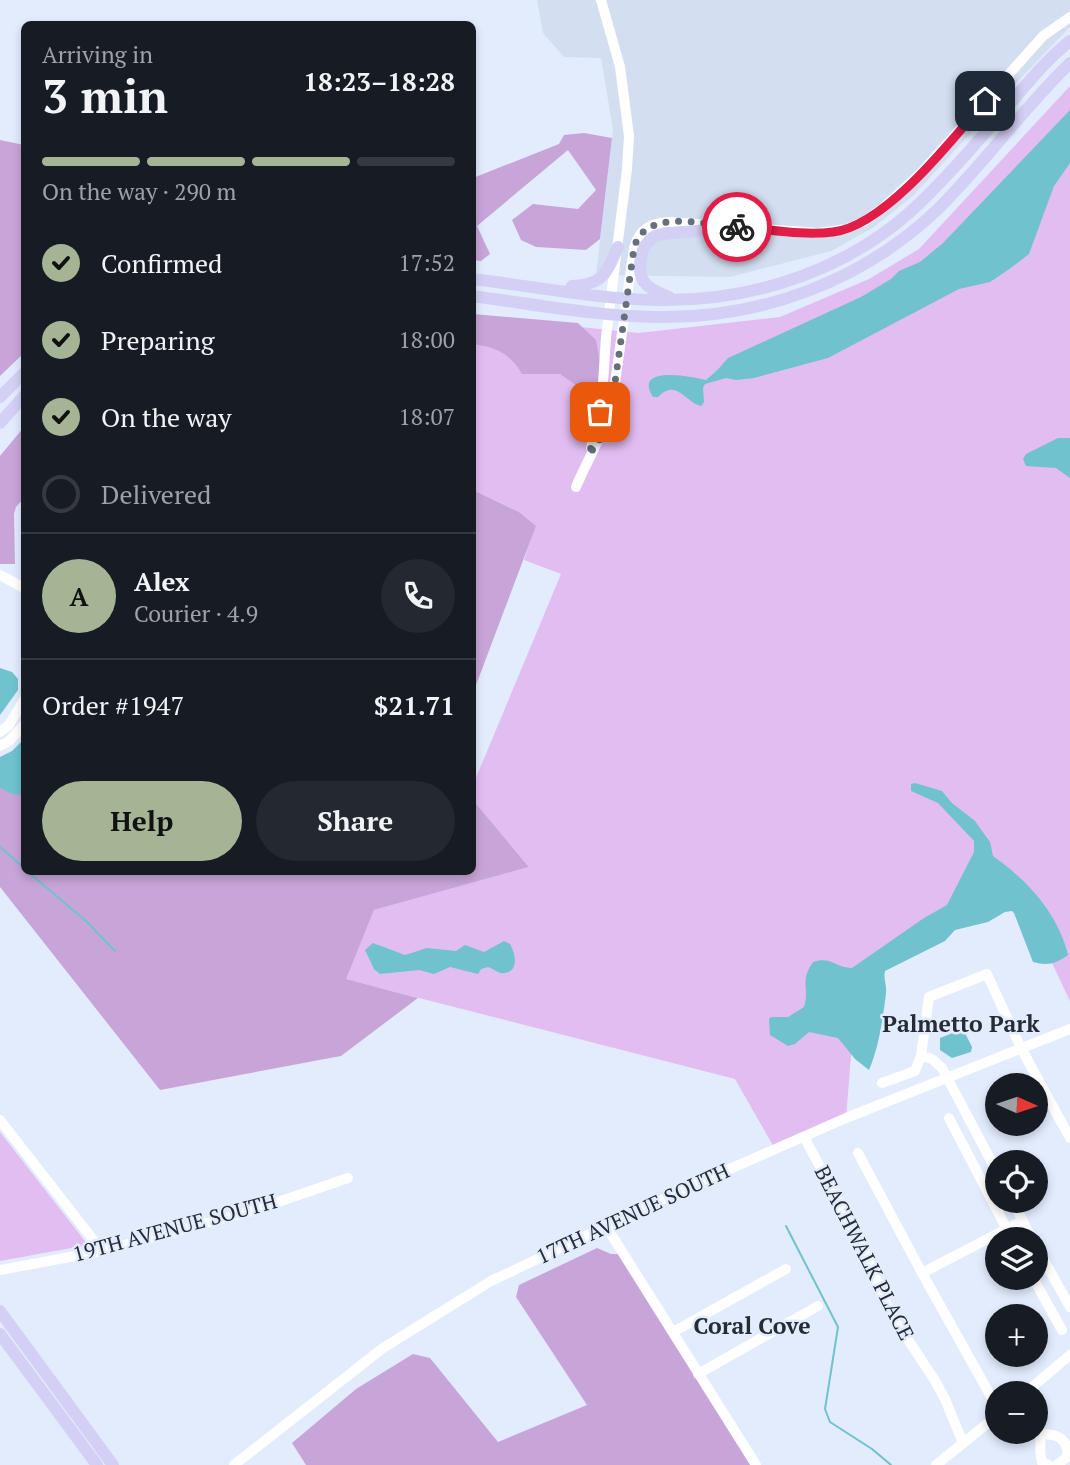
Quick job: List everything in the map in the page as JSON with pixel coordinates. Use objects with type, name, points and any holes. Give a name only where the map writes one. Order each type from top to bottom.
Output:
[{"type":"main road","points":[[476,280],[627,299],[676,300],[740,294],[784,283],[835,262],[904,218],[931,192],[1034,76],[1070,41]]},
{"type":"main road","points":[[476,296],[625,315],[679,317],[755,308],[818,288],[866,264],[909,234],[938,208],[1070,63]]},
{"type":"main road","points":[[676,300],[649,289],[642,281],[640,271],[643,248],[654,237],[663,233],[723,226]]},
{"type":"main road","points":[[544,288],[582,285],[601,279],[618,247]]},
{"type":"main road","points":[[0,397],[21,376]]},
{"type":"main road","points":[[0,423],[21,399]]},
{"type":"main road","points":[[0,1311],[113,1465]]},
{"type":"main road","points":[[0,1334],[97,1465]]},
{"type":"street","points":[[576,487],[589,455],[602,400],[629,135],[620,67],[601,0]]},
{"type":"street","points":[[589,455],[602,436],[611,411],[635,243],[647,227],[669,222],[819,233],[846,229],[865,221],[920,174],[1043,36],[1070,17]]},
{"type":"street","points":[[0,575],[20,586]]},
{"type":"street","points":[[0,584],[20,586]]},
{"type":"street","points":[[0,732],[9,725],[21,705]]},
{"type":"street","points":[[0,746],[21,728]]},
{"type":"street","points":[[882,1083],[915,1071],[921,1056],[929,997],[987,974],[1021,1048],[1070,1138]]},
{"type":"street","name":"17TH AVENUE SOUTH","points":[[234,1465],[383,1348],[491,1281],[804,1137],[946,1076],[1070,1029]]},
{"type":"street","points":[[921,1056],[932,1059],[942,1068],[985,1150]]},
{"type":"street","points":[[948,1118],[1006,1227]]},
{"type":"street","points":[[0,1120],[102,1251]]},
{"type":"street","name":"BEACHWALK PLACE","points":[[804,1137],[860,1241],[891,1314],[934,1378],[963,1443]]},
{"type":"street","points":[[858,1153],[985,1386]]},
{"type":"street","name":"19TH AVENUE SOUTH","points":[[0,1270],[102,1251],[255,1210],[348,1178]]},
{"type":"street","points":[[1018,1213],[1025,1227]]},
{"type":"street","points":[[1016,1227],[1022,1221]]},
{"type":"street","points":[[606,1226],[756,1465]]},
{"type":"street","points":[[922,1273],[985,1245]]},
{"type":"street","points":[[1048,1268],[1070,1307]]},
{"type":"street","points":[[673,1332],[786,1269]]},
{"type":"street","points":[[1040,1290],[1062,1330]]},
{"type":"street","points":[[698,1374],[818,1306]]},
{"type":"street","points":[[1039,1381],[1070,1355]]},
{"type":"street","points":[[936,1465],[985,1425]]},
{"type":"street","points":[[1048,1433],[1066,1443],[1067,1457],[1057,1465]]},
{"type":"street","points":[[1040,1444],[1042,1462],[1049,1465]]},
{"type":"shaded area","points":[[537,0],[1070,0],[1070,27],[914,195],[874,227],[831,251],[730,277],[596,275],[613,130],[601,58],[564,57],[543,33]]},
{"type":"shaded area","points":[[1070,86],[1070,1001],[1017,889],[858,969],[846,1118],[775,1149],[735,1079],[345,979],[374,910],[529,867],[476,804],[476,778],[561,574],[524,560],[535,526],[519,512],[476,491],[476,316],[639,333],[780,317],[869,279],[919,249]]},
{"type":"shaded area","points":[[584,133],[612,138],[600,239],[586,250],[536,247],[521,240],[512,220],[533,204],[578,209],[596,190],[568,150],[477,226],[490,254],[481,261],[476,260],[476,177],[559,144],[564,135]]},
{"type":"shaded area","points":[[0,140],[21,144],[21,356],[0,376]]},
{"type":"shaded area","points":[[476,314],[578,323],[596,340],[600,362],[598,396],[560,374],[522,374],[501,352],[476,345]]},
{"type":"shaded area","points":[[21,431],[21,501],[14,514],[15,564],[0,564],[0,456]]},
{"type":"shaded area","points":[[476,491],[519,512],[536,526],[476,685]]},
{"type":"shaded area","points":[[0,786],[21,792],[21,875],[476,875],[476,804],[529,867],[374,910],[346,979],[418,998],[341,1056],[160,1090],[0,887]]},
{"type":"shaded area","points":[[0,1132],[88,1245],[0,1261]]},
{"type":"shaded area","points":[[597,1248],[611,1254],[623,1254],[754,1462],[750,1465],[306,1465],[292,1443],[356,1389],[413,1354],[430,1358],[498,1442],[587,1405],[516,1297],[519,1285]]},
{"type":"water","points":[[1070,110],[1070,163],[1054,186],[1029,254],[1008,270],[990,282],[959,289],[828,358],[754,378],[726,378],[705,384],[704,402],[701,406],[675,390],[653,397],[649,387],[651,380],[657,376],[678,375],[706,380],[728,358],[861,297],[899,271],[920,262],[943,243]]},
{"type":"water","points":[[1058,438],[1070,438],[1070,478],[1056,468],[1026,466],[1023,459],[1026,454]]},
{"type":"water","points":[[0,668],[12,672],[18,679],[18,690],[0,715]]},
{"type":"water","points":[[21,742],[21,794],[8,792],[0,787],[0,757]]},
{"type":"water","points":[[911,784],[942,791],[952,803],[975,821],[990,842],[993,856],[1018,876],[1040,899],[1057,925],[1068,955],[1051,963],[1033,962],[1014,913],[1005,912],[988,922],[955,930],[945,941],[885,971],[886,993],[882,1022],[869,1070],[855,1059],[838,1038],[809,1032],[795,1044],[788,1046],[770,1035],[769,1019],[788,1017],[804,1007],[807,975],[813,962],[825,960],[852,968],[947,905],[974,852],[974,841],[938,803],[911,791]]},
{"type":"water","points":[[504,941],[510,944],[515,961],[512,969],[504,973],[488,967],[481,969],[478,974],[450,967],[434,974],[419,970],[380,974],[374,969],[365,950],[373,943],[405,955],[427,948],[456,951],[465,945],[484,952]]},
{"type":"water","points":[[963,1029],[972,1047],[971,1052],[952,1058],[940,1050],[940,1038]]},
{"type":"waterway","points":[[0,847],[21,865]]},
{"type":"waterway","points":[[32,875],[86,921],[115,951]]},
{"type":"waterway","points":[[786,1226],[838,1327],[825,1409],[830,1422],[872,1449],[891,1465]]},
{"type":"way so far","points":[[600,412],[589,455],[602,436],[611,411],[634,248],[639,235],[647,227],[660,222],[737,227]]},
{"type":"district","name":"Palmetto Park","points":[[961,1024]]},
{"type":"district","name":"Coral Cove","points":[[752,1326]]},
{"type":"route","points":[[737,227],[819,233],[846,229],[865,221],[920,174],[985,101]]}]
